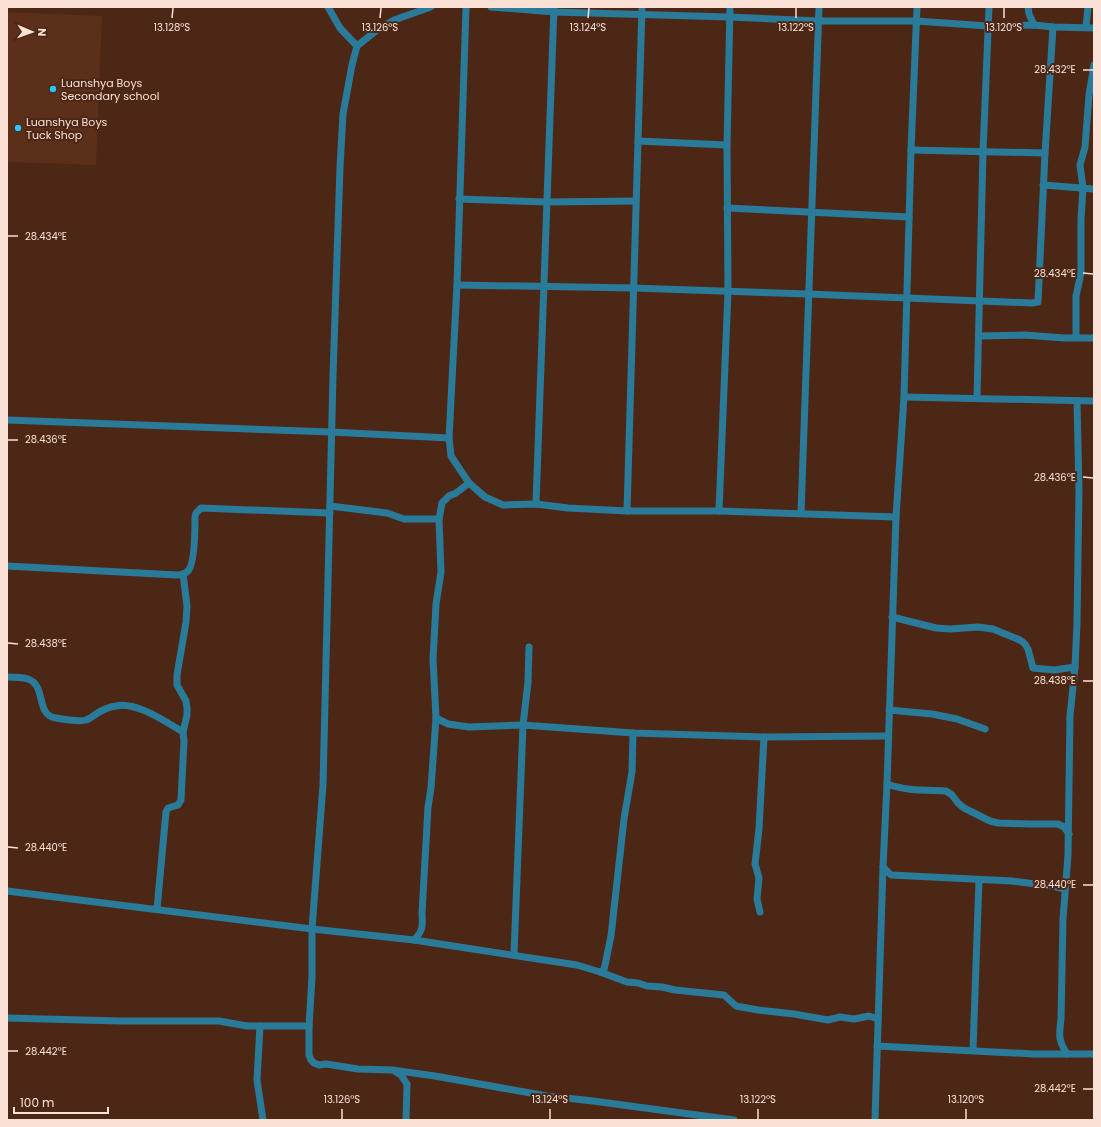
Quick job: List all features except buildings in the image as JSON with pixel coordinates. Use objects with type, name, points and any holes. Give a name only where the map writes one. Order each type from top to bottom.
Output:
[{"type":"street","points":[[328,7],[340,28],[357,46]]},
{"type":"street","points":[[431,7],[394,20],[377,30],[357,46],[343,114],[332,432],[323,786],[312,929],[309,1055],[314,1063],[392,1070],[442,1077],[540,1095],[734,1120]]},
{"type":"street","points":[[466,7],[457,285],[449,438],[451,456],[469,483],[486,497],[503,505],[536,504],[568,508],[627,511],[719,511],[896,517]]},
{"type":"street","points":[[491,7],[554,10],[642,11],[819,21],[916,21],[988,26],[1034,25],[1090,28],[1088,7]]},
{"type":"street","points":[[719,511],[728,291],[726,145],[730,7]]},
{"type":"street","points":[[801,514],[819,7]]},
{"type":"street","points":[[875,1120],[892,617],[896,517],[904,397],[906,298],[917,7]]},
{"type":"street","points":[[978,398],[983,152],[989,7]]},
{"type":"street","points":[[1028,7],[1029,14],[1034,25]]},
{"type":"street","points":[[536,504],[554,10]]},
{"type":"street","points":[[627,511],[642,11]]},
{"type":"street","points":[[457,285],[633,288],[980,302],[1038,302],[1043,185],[1053,27]]},
{"type":"street","points":[[1076,337],[1076,296],[1080,273],[1080,219],[1082,188],[1080,165],[1086,142],[1089,96],[1094,65]]},
{"type":"street","points":[[638,141],[726,145]]},
{"type":"street","points":[[911,150],[1045,153]]},
{"type":"street","points":[[1043,185],[1094,188]]},
{"type":"street","points":[[459,199],[547,202],[636,201]]},
{"type":"street","points":[[727,208],[909,217]]},
{"type":"street","points":[[979,336],[1025,335],[1064,338],[1094,338]]},
{"type":"street","points":[[904,397],[1094,401]]},
{"type":"street","points":[[1067,1054],[1060,1043],[1059,1037],[1061,1019],[1065,889],[1068,855],[1070,716],[1075,667],[1077,623],[1079,492],[1077,400]]},
{"type":"street","points":[[7,420],[332,432],[449,438]]},
{"type":"street","points":[[414,940],[420,934],[423,926],[422,913],[428,815],[436,718],[433,659],[436,604],[441,572],[439,519],[442,503],[449,496],[456,493],[469,483]]},
{"type":"street","points":[[7,566],[177,575],[183,574],[188,572],[191,567],[195,518],[196,513],[201,508],[330,510],[387,513],[404,519],[439,519]]},
{"type":"street","points":[[157,909],[166,812],[168,808],[178,805],[181,800],[184,741],[182,732],[187,715],[186,701],[177,685],[177,675],[186,622],[187,606],[183,574]]},
{"type":"street","points":[[892,617],[936,628],[993,628],[1025,644],[1028,649],[1032,668],[1054,670],[1075,667]]},
{"type":"street","points":[[514,954],[523,725],[528,682],[529,647]]},
{"type":"street","points":[[7,677],[24,678],[37,684],[44,711],[48,716],[54,718],[85,720],[108,708],[117,705],[127,705],[143,710],[182,732]]},
{"type":"street","points":[[889,710],[932,714],[957,719],[985,729]]},
{"type":"street","points":[[436,718],[448,724],[469,727],[523,725],[633,732],[764,737],[888,736]]},
{"type":"street","points":[[600,972],[604,970],[611,936],[624,819],[632,772],[633,732]]},
{"type":"street","points":[[760,912],[757,900],[759,878],[755,864],[759,829],[764,737]]},
{"type":"street","points":[[887,784],[897,788],[946,791],[952,795],[964,808],[990,821],[998,823],[1058,824],[1064,827],[1068,834]]},
{"type":"street","points":[[883,868],[890,875],[1012,881],[1065,889]]},
{"type":"street","points":[[973,1050],[979,880]]},
{"type":"street","points":[[7,891],[312,929],[414,940],[514,954],[551,962],[577,964],[627,982],[647,986],[724,995],[736,1006],[758,1010],[828,1020],[840,1017],[854,1019],[869,1016],[878,1019]]},
{"type":"street","points":[[7,1018],[219,1022],[260,1026],[309,1026]]},
{"type":"street","points":[[260,1026],[257,1080],[258,1095],[263,1120]]},
{"type":"street","points":[[877,1046],[1034,1054],[1094,1054]]},
{"type":"street","points":[[392,1070],[401,1075],[407,1084],[406,1120]]},
{"type":"shaded area","name":"Luanshya Boys Secondary school","points":[[7,12],[102,16],[96,165],[7,162]]},
{"type":"place","name":"Luanshya Boys Secondary school","points":[[53,89]]},
{"type":"place","name":"Luanshya Boys Tuck Shop","points":[[18,128]]}]
